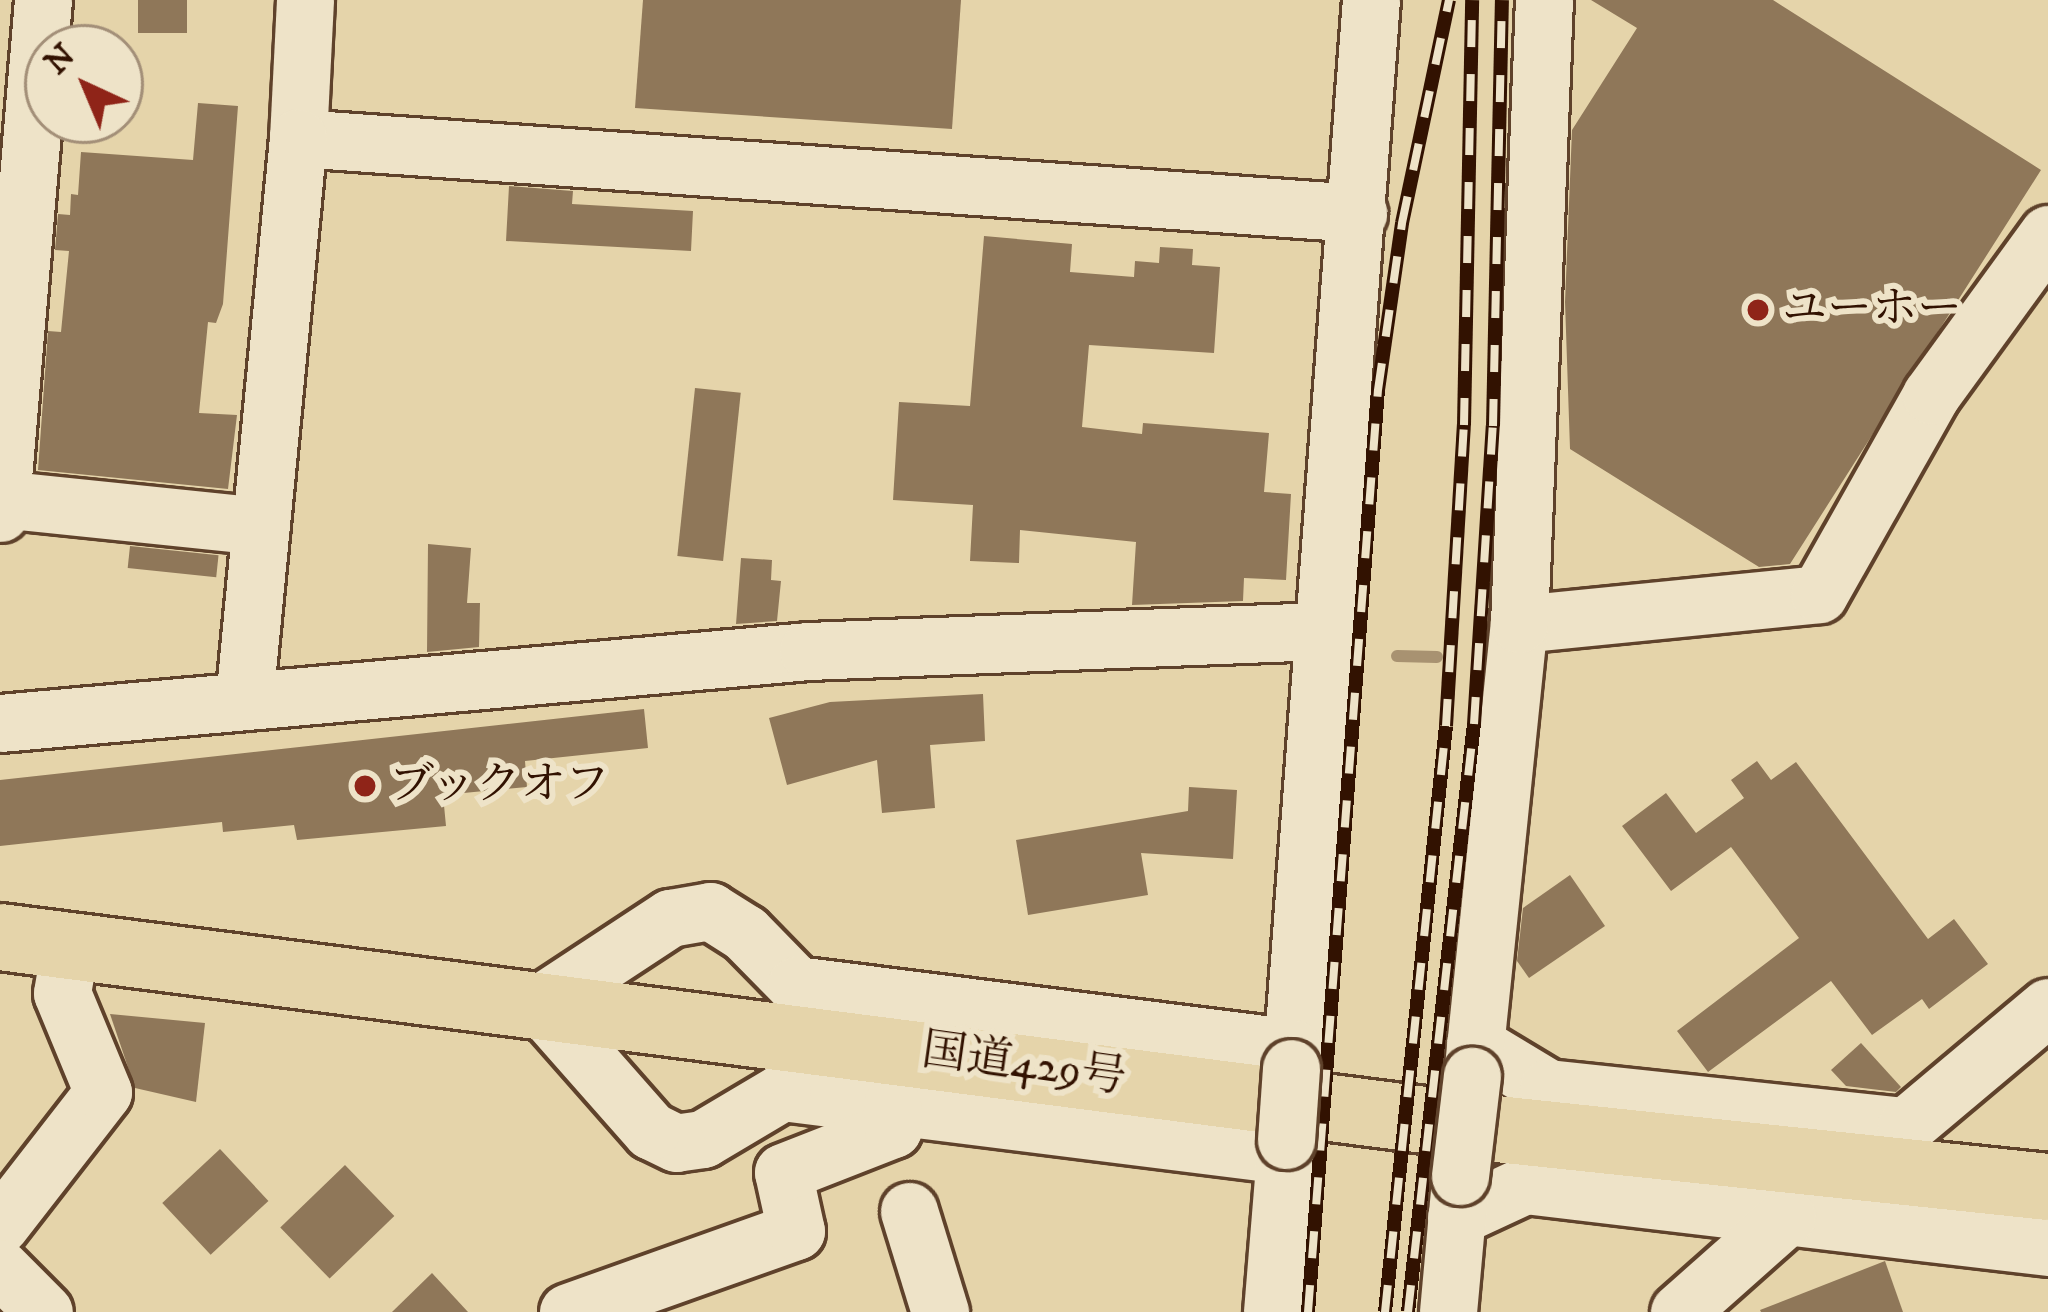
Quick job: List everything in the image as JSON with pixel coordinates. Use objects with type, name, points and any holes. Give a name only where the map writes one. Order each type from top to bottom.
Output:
[{"type":"highway","name":"国道429号","points":[[0,937],[665,1017],[1486,1128],[2048,1186]]},
{"type":"street","points":[[0,513],[12,259],[44,0]]},
{"type":"street","points":[[244,701],[298,138],[304,0]]},
{"type":"street","points":[[1272,1312],[1371,0]]},
{"type":"street","points":[[1448,1312],[1519,624],[1544,0]]},
{"type":"street","points":[[298,138],[1358,213]]},
{"type":"street","points":[[1519,624],[1819,594],[1931,395],[2048,234]]},
{"type":"street","points":[[0,499],[261,526]]},
{"type":"street","points":[[0,723],[808,651],[1322,631]]},
{"type":"street","points":[[1285,1148],[782,1092],[703,1139],[676,1143],[651,1131],[539,1004],[670,918],[710,911],[745,932],[796,985],[1292,1058]]},
{"type":"street","points":[[651,1131],[633,1062],[665,1017],[646,965],[670,918]]},
{"type":"street","points":[[0,1225],[103,1092],[62,993],[70,946]]},
{"type":"street","points":[[1474,1060],[1549,1088],[1906,1126],[2048,1007]]},
{"type":"street","points":[[568,1312],[796,1231],[783,1172],[893,1129],[892,1104]]},
{"type":"street","points":[[1458,1196],[1525,1185],[2048,1247]]},
{"type":"street","points":[[909,1211],[940,1312]]},
{"type":"street","points":[[1678,1312],[1787,1216]]},
{"type":"street","points":[[0,1268],[44,1312]]},
{"type":"building","points":[[138,0],[187,0],[187,33],[144,33],[144,24],[138,24]]},
{"type":"building","points":[[643,0],[961,0],[952,129],[635,108]]},
{"type":"building","name":"ユーホー","points":[[1591,0],[1773,0],[2041,170],[1790,564],[1759,567],[1570,449],[1565,302],[1572,130],[1637,28]]},
{"type":"building","points":[[198,103],[238,106],[223,304],[216,323],[208,322],[199,413],[237,415],[228,489],[38,470],[48,331],[61,332],[69,251],[55,250],[58,214],[70,215],[71,194],[78,195],[81,152],[193,160]]},
{"type":"building","points":[[509,186],[573,191],[572,204],[693,211],[691,251],[506,241]]},
{"type":"building","points":[[984,236],[1072,244],[1070,272],[1134,277],[1135,261],[1159,263],[1160,247],[1193,249],[1192,265],[1220,267],[1214,353],[1089,345],[1082,427],[1142,434],[1143,423],[1269,433],[1264,492],[1291,494],[1286,580],[1244,578],[1243,601],[1132,605],[1136,542],[1020,530],[1019,563],[970,561],[973,505],[893,500],[899,402],[970,406]]},
{"type":"building","points":[[695,388],[741,393],[723,561],[677,556]]},
{"type":"building","points":[[428,544],[471,548],[467,603],[480,603],[479,647],[427,652]]},
{"type":"building","points":[[130,546],[219,555],[216,577],[128,568]]},
{"type":"building","points":[[741,558],[772,560],[771,580],[781,581],[777,621],[736,624]]},
{"type":"building","points":[[983,694],[985,741],[930,745],[935,808],[882,813],[877,760],[787,785],[769,718],[830,702]]},
{"type":"building","points":[[644,709],[648,748],[525,761],[527,787],[443,795],[446,826],[297,840],[294,825],[223,832],[222,822],[0,846],[0,780]]},
{"type":"building","points":[[1757,761],[1771,780],[1796,762],[1928,939],[1954,919],[1988,964],[1929,1009],[1922,999],[1872,1035],[1831,981],[1708,1072],[1677,1031],[1799,938],[1731,847],[1671,891],[1622,826],[1666,793],[1696,833],[1744,798],[1731,780]]},
{"type":"building","points":[[1189,787],[1237,790],[1233,859],[1141,853],[1148,895],[1028,915],[1016,840],[1188,811]]},
{"type":"building","points":[[1570,875],[1605,926],[1529,978],[1517,961],[1523,908]]},
{"type":"building","points":[[110,1014],[205,1023],[196,1102],[135,1088]]},
{"type":"building","points":[[1861,1043],[1901,1087],[1896,1092],[1846,1086],[1831,1070]]},
{"type":"building","points":[[220,1149],[268,1201],[211,1255],[162,1203]]},
{"type":"building","points":[[345,1165],[394,1216],[330,1279],[280,1228]]},
{"type":"building","points":[[1885,1261],[1903,1312],[1760,1310]]},
{"type":"building","points":[[432,1273],[468,1312],[392,1312]]},
{"type":"waterway","points":[[1397,656],[1437,657]]},
{"type":"railway","points":[[1308,1312],[1378,390],[1402,223],[1449,0]]},
{"type":"railway","points":[[1385,1312],[1446,726],[1464,425],[1472,0]]},
{"type":"railway","points":[[1408,1312],[1474,724],[1493,426],[1502,0]]},
{"type":"place","name":"ユーホー","points":[[1758,310]]},
{"type":"place","name":"ブックオフ","points":[[365,786]]}]
